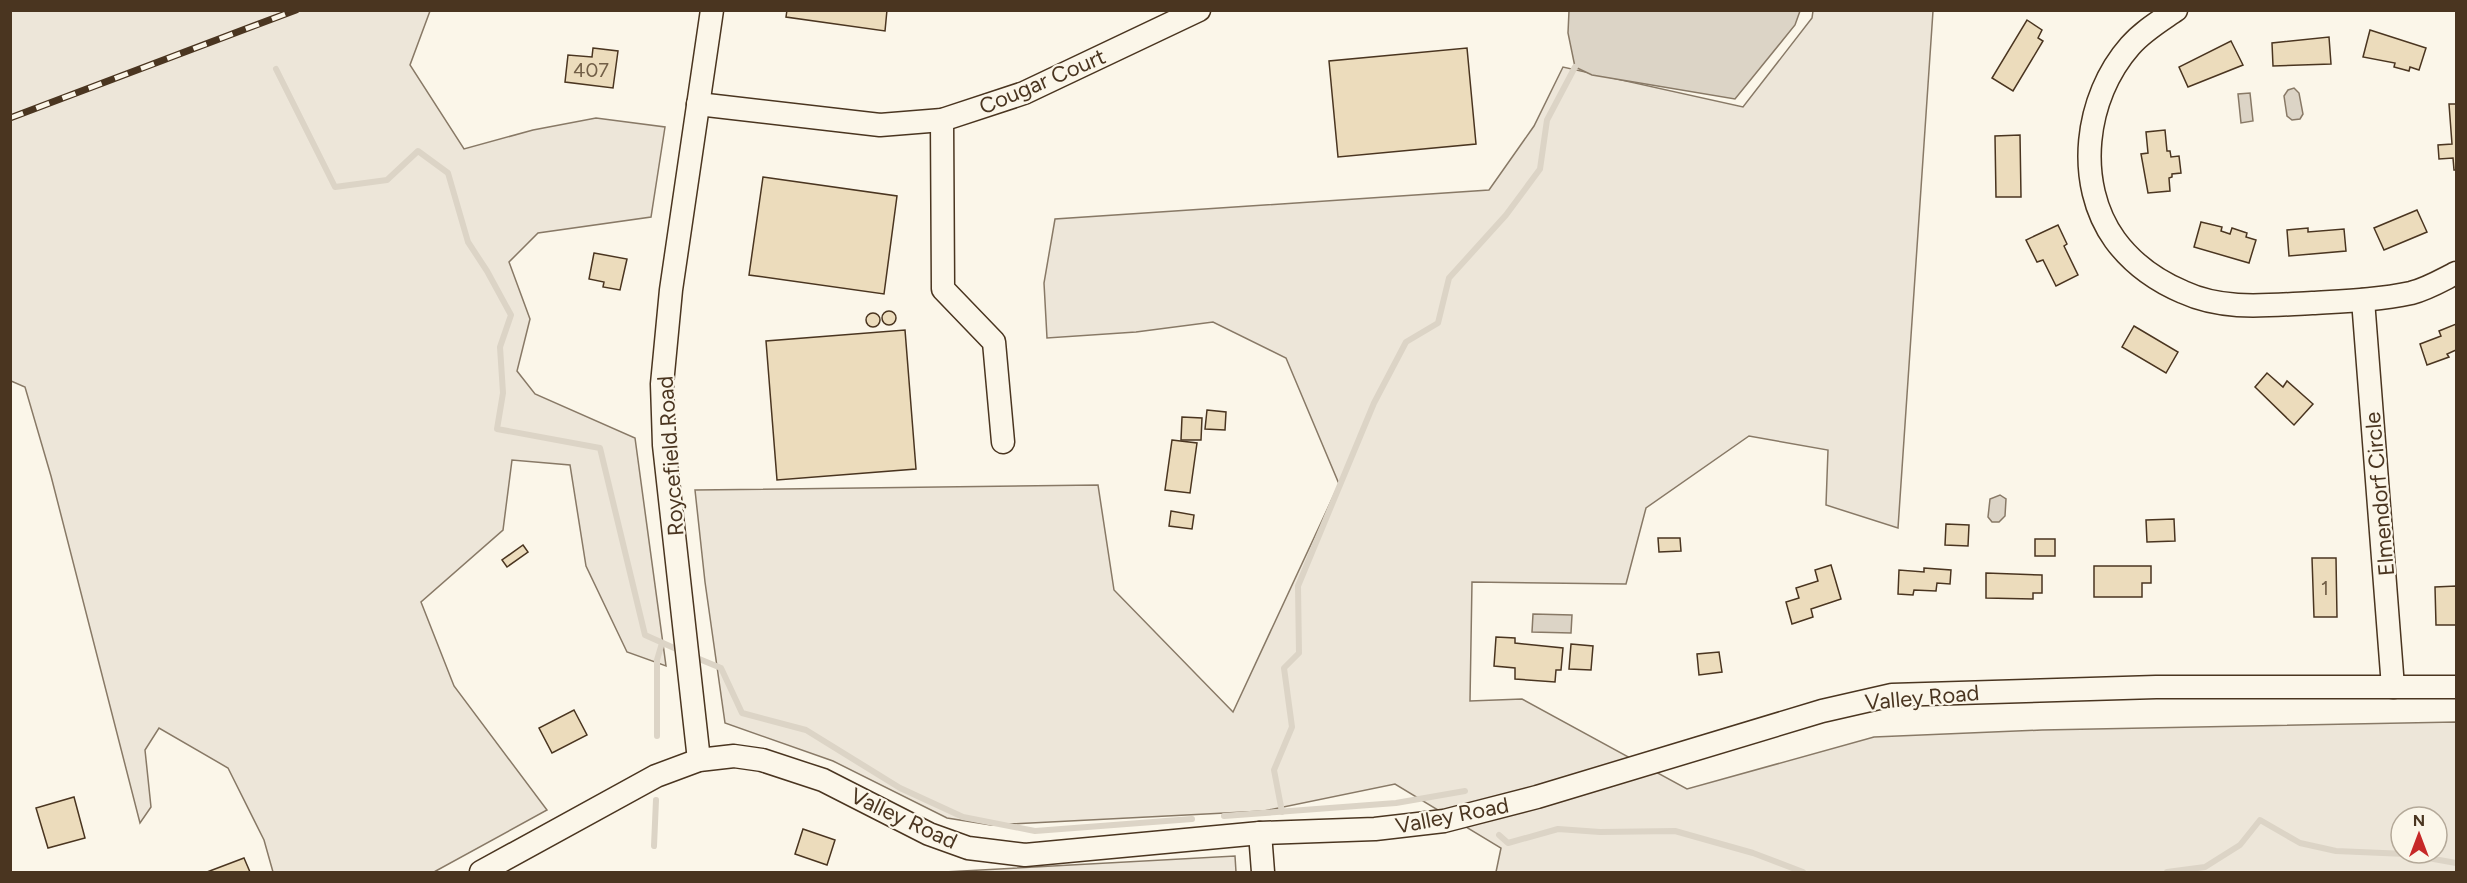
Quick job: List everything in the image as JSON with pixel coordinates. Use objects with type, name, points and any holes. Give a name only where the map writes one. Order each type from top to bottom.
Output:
[{"type":"street","name":"Roycefield Road","points":[[699,760],[691,671],[664,445],[662,384],[668,310],[712,10]]},
{"type":"street","name":"Cougar Court","points":[[698,104],[880,126],[942,120],[1024,93],[1199,10]]},
{"type":"street","points":[[2176,10],[2144,32],[2129,47],[2106,81],[2098,100],[2089,141],[2092,182],[2105,222],[2115,240],[2145,271],[2182,292],[2213,303],[2247,307],[2363,300],[2413,292],[2457,273]]},
{"type":"street","points":[[942,120],[943,289],[994,342],[1003,441]]},
{"type":"street","name":"Elmendorf Circle","points":[[2363,300],[2393,687]]},
{"type":"street","name":"Valley Road","points":[[482,873],[631,788],[699,760],[734,756],[796,770],[857,796],[929,834],[994,853],[1062,853],[1260,833],[1375,829],[1444,821],[1537,797],[1822,711],[1892,695],[2156,687],[2457,687]]},
{"type":"street","points":[[1260,833],[1263,873]]},
{"type":"shaded area","points":[[1569,10],[1800,11],[1795,25],[1735,99],[1592,75],[1575,67],[1568,33]]},
{"type":"shaded area","points":[[10,11],[430,11],[410,65],[464,149],[533,130],[596,118],[665,127],[651,217],[538,233],[509,262],[530,319],[517,371],[535,394],[635,438],[666,666],[627,652],[586,566],[570,465],[512,460],[503,530],[421,602],[454,686],[547,810],[434,872],[273,872],[264,840],[228,768],[159,728],[145,750],[151,807],[140,823],[51,476],[25,387],[11,381]]},
{"type":"shaded area","points":[[1813,11],[1933,11],[1898,528],[1826,505],[1828,450],[1749,436],[1646,508],[1626,584],[1472,582],[1470,701],[1522,699],[1687,789],[1874,737],[2042,730],[2456,722],[2456,872],[1496,872],[1501,848],[1395,784],[1264,811],[991,825],[947,818],[833,761],[725,723],[705,582],[695,490],[1098,485],[1114,590],[1233,712],[1339,484],[1286,358],[1213,322],[1136,332],[1047,338],[1044,283],[1055,219],[1489,190],[1534,126],[1563,67],[1743,107],[1812,18]]},
{"type":"shaded area","points":[[2294,88],[2299,93],[2303,114],[2300,119],[2292,120],[2287,116],[2284,96],[2288,90]]},
{"type":"shaded area","points":[[2250,93],[2253,121],[2241,123],[2238,94]]},
{"type":"shaded area","points":[[2000,495],[2006,499],[2005,516],[1999,522],[1992,522],[1988,517],[1990,499]]},
{"type":"shaded area","points":[[1533,614],[1572,615],[1571,633],[1532,632]]},
{"type":"shaded area","points":[[1235,856],[1236,872],[944,872]]},
{"type":"building","points":[[787,10],[887,10],[885,31],[786,17]]},
{"type":"building","points":[[2027,20],[2042,30],[2038,38],[2043,41],[2013,91],[1992,78]]},
{"type":"building","points":[[2370,30],[2426,48],[2419,70],[2410,67],[2409,71],[2394,67],[2395,63],[2363,57]]},
{"type":"building","points":[[2329,37],[2331,64],[2273,66],[2272,43]]},
{"type":"building","points":[[2231,41],[2243,65],[2188,87],[2179,67]]},
{"type":"building","points":[[593,48],[618,51],[613,88],[565,82],[568,55],[592,57]]},
{"type":"building","points":[[1467,48],[1476,144],[1338,157],[1329,61]]},
{"type":"building","points":[[2449,104],[2456,104],[2456,170],[2454,170],[2453,158],[2439,159],[2438,145],[2452,144]]},
{"type":"building","points":[[2165,130],[2167,151],[2170,151],[2171,157],[2179,156],[2181,173],[2172,174],[2169,178],[2170,191],[2148,193],[2141,154],[2148,153],[2146,132]]},
{"type":"building","points":[[2020,135],[2021,197],[1996,197],[1995,136]]},
{"type":"building","points":[[763,177],[897,196],[884,294],[749,275]]},
{"type":"building","points":[[2417,210],[2427,232],[2384,250],[2374,228]]},
{"type":"building","points":[[2201,222],[2222,227],[2221,231],[2230,234],[2232,228],[2247,233],[2246,237],[2256,240],[2249,263],[2194,247]]},
{"type":"building","points":[[2058,225],[2067,244],[2064,246],[2078,275],[2056,286],[2043,260],[2037,262],[2026,240]]},
{"type":"building","points":[[2308,228],[2308,232],[2344,229],[2346,251],[2289,256],[2287,230]]},
{"type":"building","points":[[594,253],[627,259],[620,290],[603,287],[604,282],[589,279]]},
{"type":"building","points":[[889,311],[894,313],[896,318],[894,323],[889,325],[884,323],[882,318],[884,313]]},
{"type":"building","points":[[873,313],[878,315],[880,320],[878,325],[873,327],[868,325],[866,320],[868,315]]},
{"type":"building","points":[[2456,324],[2456,350],[2447,354],[2449,357],[2427,365],[2420,344],[2441,336],[2439,331]]},
{"type":"building","points":[[2134,326],[2178,352],[2166,373],[2122,347]]},
{"type":"building","points":[[905,330],[916,469],[777,480],[766,341]]},
{"type":"building","points":[[2267,373],[2283,387],[2287,381],[2313,404],[2294,425],[2255,387]]},
{"type":"building","points":[[1207,410],[1226,412],[1225,430],[1205,429]]},
{"type":"building","points":[[1182,417],[1202,418],[1201,440],[1181,440]]},
{"type":"building","points":[[1172,440],[1197,443],[1190,493],[1165,490]]},
{"type":"building","points":[[1171,511],[1194,515],[1192,529],[1169,526]]},
{"type":"building","points":[[2174,519],[2175,541],[2147,542],[2146,520]]},
{"type":"building","points":[[1946,524],[1969,525],[1968,546],[1945,545]]},
{"type":"building","points":[[1658,538],[1680,538],[1681,551],[1659,552]]},
{"type":"building","points":[[2035,539],[2055,539],[2055,556],[2035,556]]},
{"type":"building","points":[[523,545],[528,552],[507,567],[502,560]]},
{"type":"building","points":[[2312,558],[2336,558],[2337,617],[2314,617]]},
{"type":"building","points":[[1831,565],[1841,599],[1811,609],[1813,617],[1792,624],[1786,602],[1799,598],[1796,588],[1818,581],[1815,570]]},
{"type":"building","points":[[2094,566],[2151,566],[2151,583],[2142,583],[2142,597],[2094,597]]},
{"type":"building","points":[[1924,568],[1951,570],[1950,584],[1937,583],[1936,591],[1914,590],[1913,595],[1898,594],[1899,570],[1924,572]]},
{"type":"building","points":[[1986,573],[2042,575],[2042,593],[2033,593],[2033,599],[1986,598]]},
{"type":"building","points":[[2456,586],[2456,625],[2436,625],[2435,587]]},
{"type":"building","points":[[1496,637],[1515,638],[1515,643],[1563,648],[1561,670],[1556,670],[1555,682],[1515,679],[1515,668],[1494,666]]},
{"type":"building","points":[[1571,644],[1593,646],[1591,670],[1569,669]]},
{"type":"building","points":[[1719,652],[1722,672],[1699,675],[1697,654]]},
{"type":"building","points":[[574,710],[587,735],[552,753],[539,728]]},
{"type":"building","points":[[74,797],[85,838],[48,848],[36,808]]},
{"type":"building","points":[[803,829],[835,840],[827,865],[795,854]]},
{"type":"building","points":[[244,858],[250,872],[207,872]]},
{"type":"waterway","points":[[1282,812],[1274,770],[1292,727],[1284,668],[1299,653],[1298,586],[1374,403],[1406,342],[1438,323],[1449,278],[1506,215],[1540,169],[1547,120],[1575,67]]},
{"type":"waterway","points":[[276,69],[335,187],[387,180],[418,151],[448,173],[468,242],[511,315],[500,347],[503,393],[497,429],[600,448],[645,635],[683,652]]},
{"type":"waterway","points":[[657,736],[657,660],[662,643]]},
{"type":"waterway","points":[[692,656],[721,668],[742,713],[806,730],[900,788],[963,817],[1035,831],[1192,819]]},
{"type":"waterway","points":[[1224,816],[1396,803],[1465,791]]},
{"type":"waterway","points":[[654,846],[656,800]]},
{"type":"waterway","points":[[2167,872],[2205,867],[2240,845],[2260,820],[2300,843],[2336,851],[2406,854],[2456,863]]},
{"type":"waterway","points":[[1499,835],[1508,843],[1558,829],[1600,832],[1675,831],[1753,853],[1803,872]]},
{"type":"railway","points":[[10,118],[296,10]]}]
